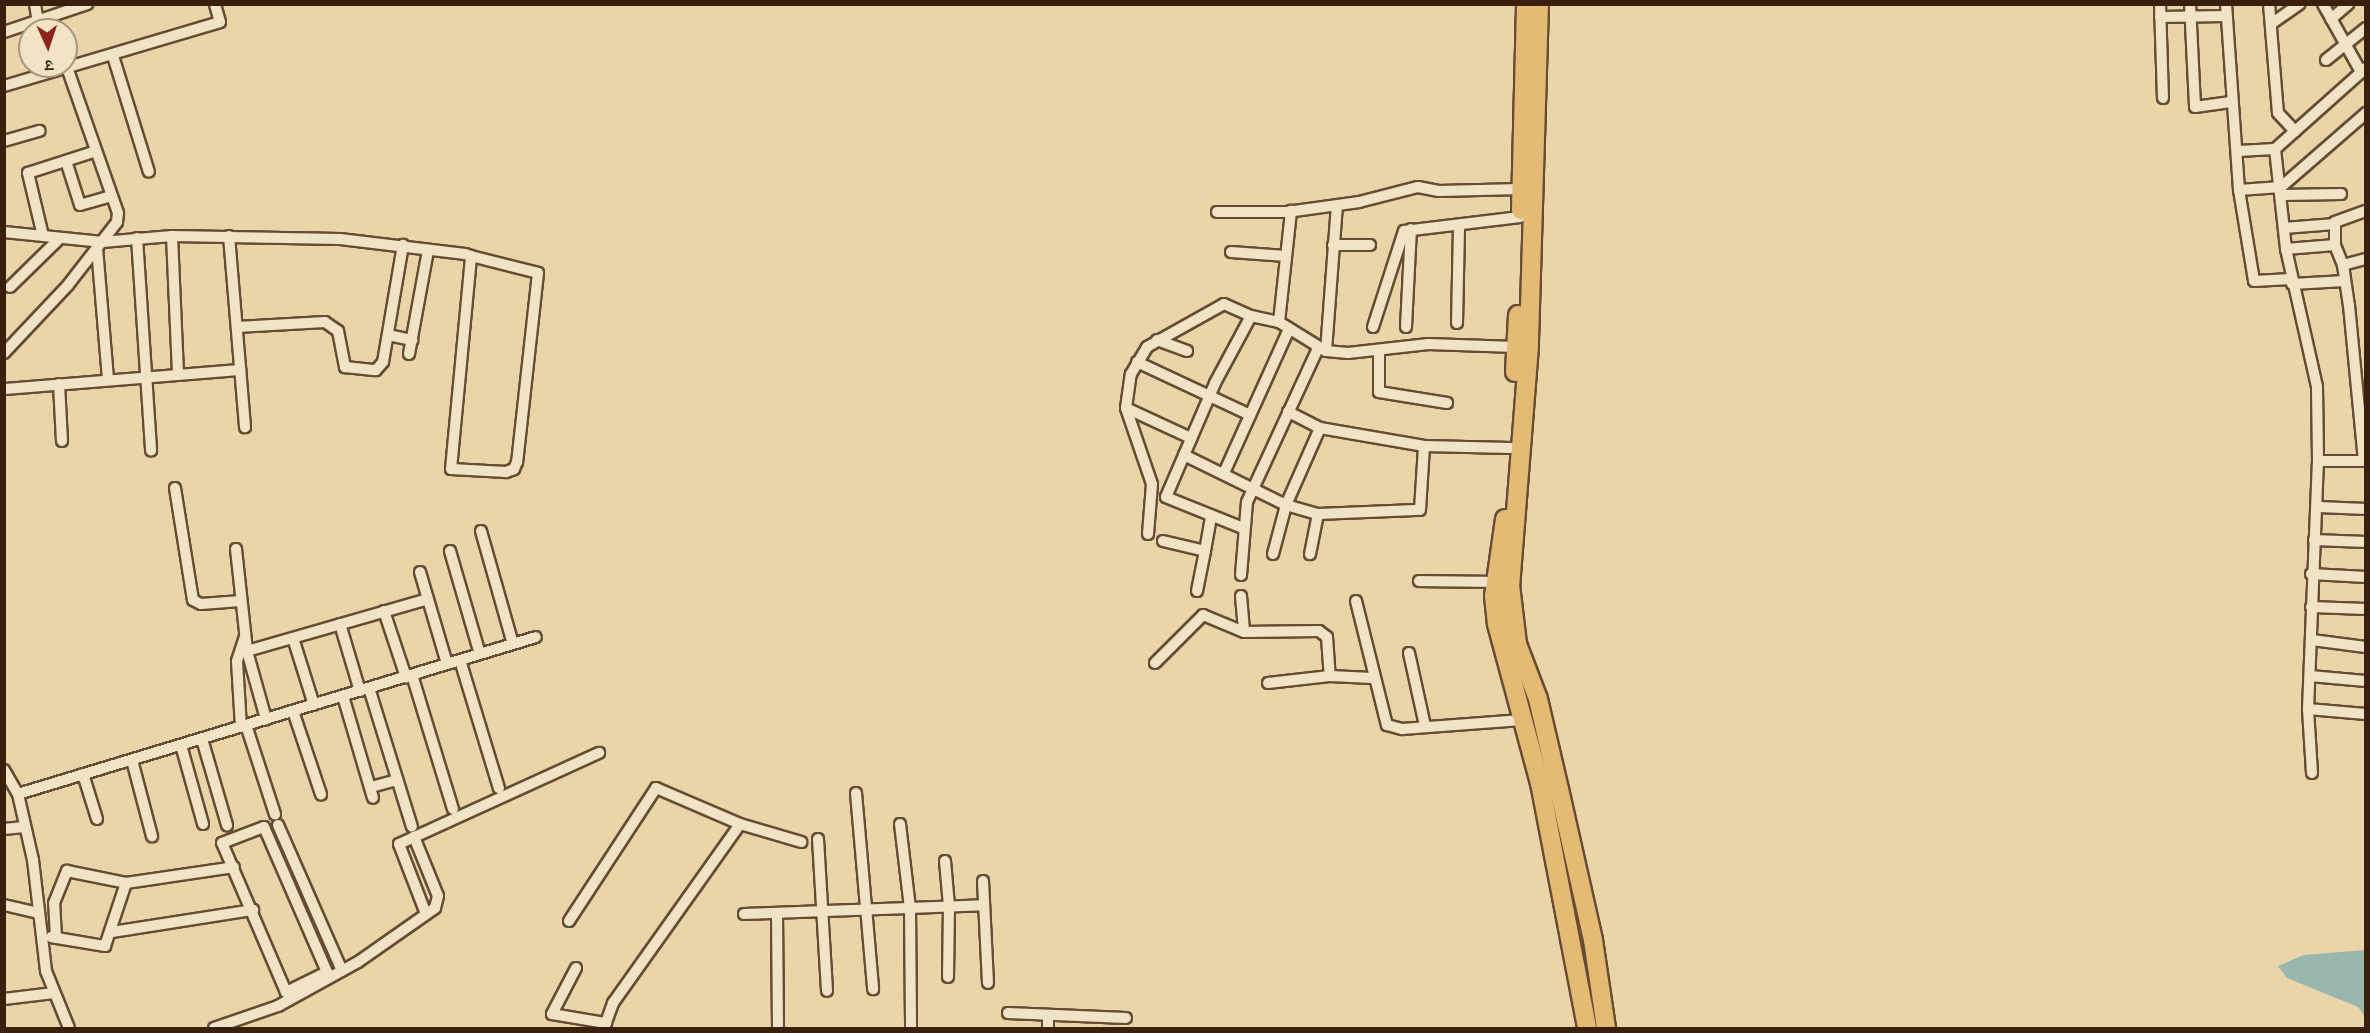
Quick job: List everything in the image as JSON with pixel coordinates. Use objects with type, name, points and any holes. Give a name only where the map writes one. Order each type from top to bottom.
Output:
[{"type":"main road","points":[[1526,4],[1516,347],[1518,414],[1510,585],[1517,644],[1538,699],[1593,940],[1606,1029]]},
{"type":"main road","points":[[1539,4],[1529,346],[1510,448],[1504,534],[1496,582],[1497,624],[1540,783],[1579,970],[1587,1029]]},
{"type":"street","points":[[49,18],[87,4]]},
{"type":"street","points":[[78,67],[220,22],[214,4]]},
{"type":"street","points":[[2160,4],[2163,98]]},
{"type":"street","points":[[2226,4],[2231,102],[2238,152],[2239,190],[2254,281],[2345,280]]},
{"type":"street","points":[[2269,4],[2278,113],[2295,131]]},
{"type":"street","points":[[2271,24],[2300,4]]},
{"type":"street","points":[[2238,152],[2276,149],[2363,74],[2323,4]]},
{"type":"street","points":[[2331,19],[2348,4]]},
{"type":"street","points":[[2160,17],[2190,10],[2226,16]]},
{"type":"street","points":[[2190,10],[2195,107],[2231,102]]},
{"type":"street","points":[[2326,60],[2366,28]]},
{"type":"street","points":[[113,56],[149,172]]},
{"type":"street","points":[[4,86],[36,78]]},
{"type":"street","points":[[4,353],[100,245],[117,222],[112,196],[71,78]]},
{"type":"street","points":[[2282,191],[2366,113]]},
{"type":"street","points":[[4,141],[40,131]]},
{"type":"street","points":[[2276,149],[2286,249],[2317,387],[2319,507],[2311,574],[2312,640],[2308,710],[2312,773]]},
{"type":"street","points":[[43,236],[28,173],[96,151]]},
{"type":"street","points":[[66,161],[80,205],[112,196]]},
{"type":"street","points":[[1217,212],[1291,211],[1337,205],[1418,187],[1439,191],[1521,189]]},
{"type":"street","points":[[2239,190],[2341,194]]},
{"type":"street","points":[[1241,575],[1244,528],[1254,488],[1288,412],[1322,349],[1337,205]]},
{"type":"street","points":[[2284,228],[2335,224],[2366,210]]},
{"type":"street","points":[[1279,322],[1291,211]]},
{"type":"street","points":[[1373,327],[1403,232],[1411,229],[1459,227],[1520,217]]},
{"type":"street","points":[[2318,461],[2365,461],[2345,280],[2343,265],[2335,245],[2335,224]]},
{"type":"street","points":[[1457,323],[1459,227]]},
{"type":"street","points":[[1406,327],[1411,229]]},
{"type":"street","points":[[4,232],[100,245],[137,238],[172,236],[229,236],[403,245],[471,256],[538,273],[517,462],[514,469],[506,472],[451,468],[471,256]]},
{"type":"street","points":[[172,236],[178,373]]},
{"type":"street","points":[[229,236],[244,427]]},
{"type":"street","points":[[137,238],[148,375],[151,451]]},
{"type":"street","points":[[10,287],[58,240]]},
{"type":"street","points":[[100,245],[108,379]]},
{"type":"street","points":[[237,327],[325,322],[338,331],[343,362],[351,369],[380,368],[403,245]]},
{"type":"street","points":[[1333,245],[1370,245]]},
{"type":"street","points":[[2286,249],[2335,245]]},
{"type":"street","points":[[409,354],[428,250]]},
{"type":"street","points":[[1231,252],[1286,256]]},
{"type":"street","points":[[2343,265],[2366,259]]},
{"type":"street","points":[[1148,534],[1152,484],[1126,408],[1131,374],[1147,347],[1224,304],[1251,316],[1279,322],[1288,331],[1322,349],[1379,350],[1428,344],[1516,347]]},
{"type":"street","points":[[1244,528],[1166,497],[1209,398],[1251,316]]},
{"type":"street","points":[[1224,473],[1288,331]]},
{"type":"street","points":[[388,335],[412,340]]},
{"type":"street","points":[[1157,340],[1187,351]]},
{"type":"street","points":[[1379,350],[1379,392],[1447,403]]},
{"type":"street","points":[[1137,362],[1209,398],[1250,415]]},
{"type":"street","points":[[4,389],[148,375],[240,370]]},
{"type":"street","points":[[59,384],[62,441]]},
{"type":"street","points":[[1126,408],[1191,438]]},
{"type":"street","points":[[1288,412],[1320,428],[1424,446],[1510,448]]},
{"type":"street","points":[[1273,554],[1286,505],[1320,428]]},
{"type":"street","points":[[1184,455],[1286,505],[1318,514],[1418,510],[1424,446]]},
{"type":"street","points":[[176,488],[193,600],[201,604],[242,601]]},
{"type":"street","points":[[2319,507],[2366,509]]},
{"type":"street","points":[[1310,554],[1318,514]]},
{"type":"street","points":[[1197,591],[1210,516]]},
{"type":"street","points":[[481,531],[513,644]]},
{"type":"street","points":[[2314,540],[2366,542]]},
{"type":"street","points":[[1163,541],[1205,551]]},
{"type":"street","points":[[236,549],[247,651],[266,719]]},
{"type":"street","points":[[450,551],[480,654]]},
{"type":"street","points":[[420,572],[447,664]]},
{"type":"street","points":[[2311,574],[2366,577]]},
{"type":"street","points":[[1419,581],[1496,582]]},
{"type":"street","points":[[1241,596],[1244,632]]},
{"type":"street","points":[[247,651],[428,599]]},
{"type":"street","points":[[1356,601],[1372,678],[1387,725],[1402,729],[1522,720]]},
{"type":"street","points":[[2311,607],[2366,609]]},
{"type":"street","points":[[384,611],[409,676],[453,808]]},
{"type":"street","points":[[1155,663],[1203,615],[1244,632],[1319,631],[1326,637],[1330,676]]},
{"type":"street","points":[[216,1028],[253,1017],[342,971],[426,914],[438,900],[340,624]]},
{"type":"street","points":[[245,635],[237,654],[244,726],[276,819],[342,971]]},
{"type":"street","points":[[18,794],[536,637]]},
{"type":"street","points":[[292,638],[314,705]]},
{"type":"street","points":[[2312,640],[2366,647]]},
{"type":"street","points":[[1409,653],[1425,726]]},
{"type":"street","points":[[460,660],[499,788]]},
{"type":"street","points":[[1268,683],[1330,676],[1372,678]]},
{"type":"street","points":[[2310,676],[2366,681]]},
{"type":"street","points":[[343,696],[372,793],[397,780]]},
{"type":"street","points":[[2308,710],[2366,714]]},
{"type":"street","points":[[293,711],[321,794]]},
{"type":"street","points":[[202,738],[227,825]]},
{"type":"street","points":[[181,745],[203,824]]},
{"type":"street","points":[[426,914],[398,846],[413,832],[599,753]]},
{"type":"street","points":[[132,760],[152,836]]},
{"type":"street","points":[[4,770],[18,794],[33,860],[46,971],[69,1029]]},
{"type":"street","points":[[83,774],[97,819]]},
{"type":"street","points":[[568,921],[656,788],[740,824],[801,842]]},
{"type":"street","points":[[856,793],[873,989]]},
{"type":"street","points":[[576,968],[552,1014],[605,1026],[612,1003],[740,824]]},
{"type":"street","points":[[900,824],[910,908],[911,1029]]},
{"type":"street","points":[[4,829],[24,827]]},
{"type":"street","points":[[264,827],[327,972],[286,992],[253,910],[222,843],[264,827]]},
{"type":"street","points":[[818,839],[827,991]]},
{"type":"street","points":[[945,861],[949,906],[948,977]]},
{"type":"street","points":[[56,938],[54,903],[63,874],[71,871],[126,883],[234,867]]},
{"type":"street","points":[[983,881],[988,983]]},
{"type":"street","points":[[41,935],[101,948],[109,942],[126,883]]},
{"type":"street","points":[[4,905],[39,912]]},
{"type":"street","points":[[744,914],[984,905]]},
{"type":"street","points":[[112,932],[253,910]]},
{"type":"street","points":[[777,913],[778,1029]]},
{"type":"street","points":[[4,999],[54,993]]},
{"type":"street","points":[[1008,1013],[1126,1018]]},
{"type":"street","points":[[1048,1015],[1048,1029]]},
{"type":"street","points":[[253,1017],[256,1029]]},
{"type":"water","points":[[2365,950],[2365,1017],[2358,1007],[2287,978],[2278,966],[2304,955]]}]
